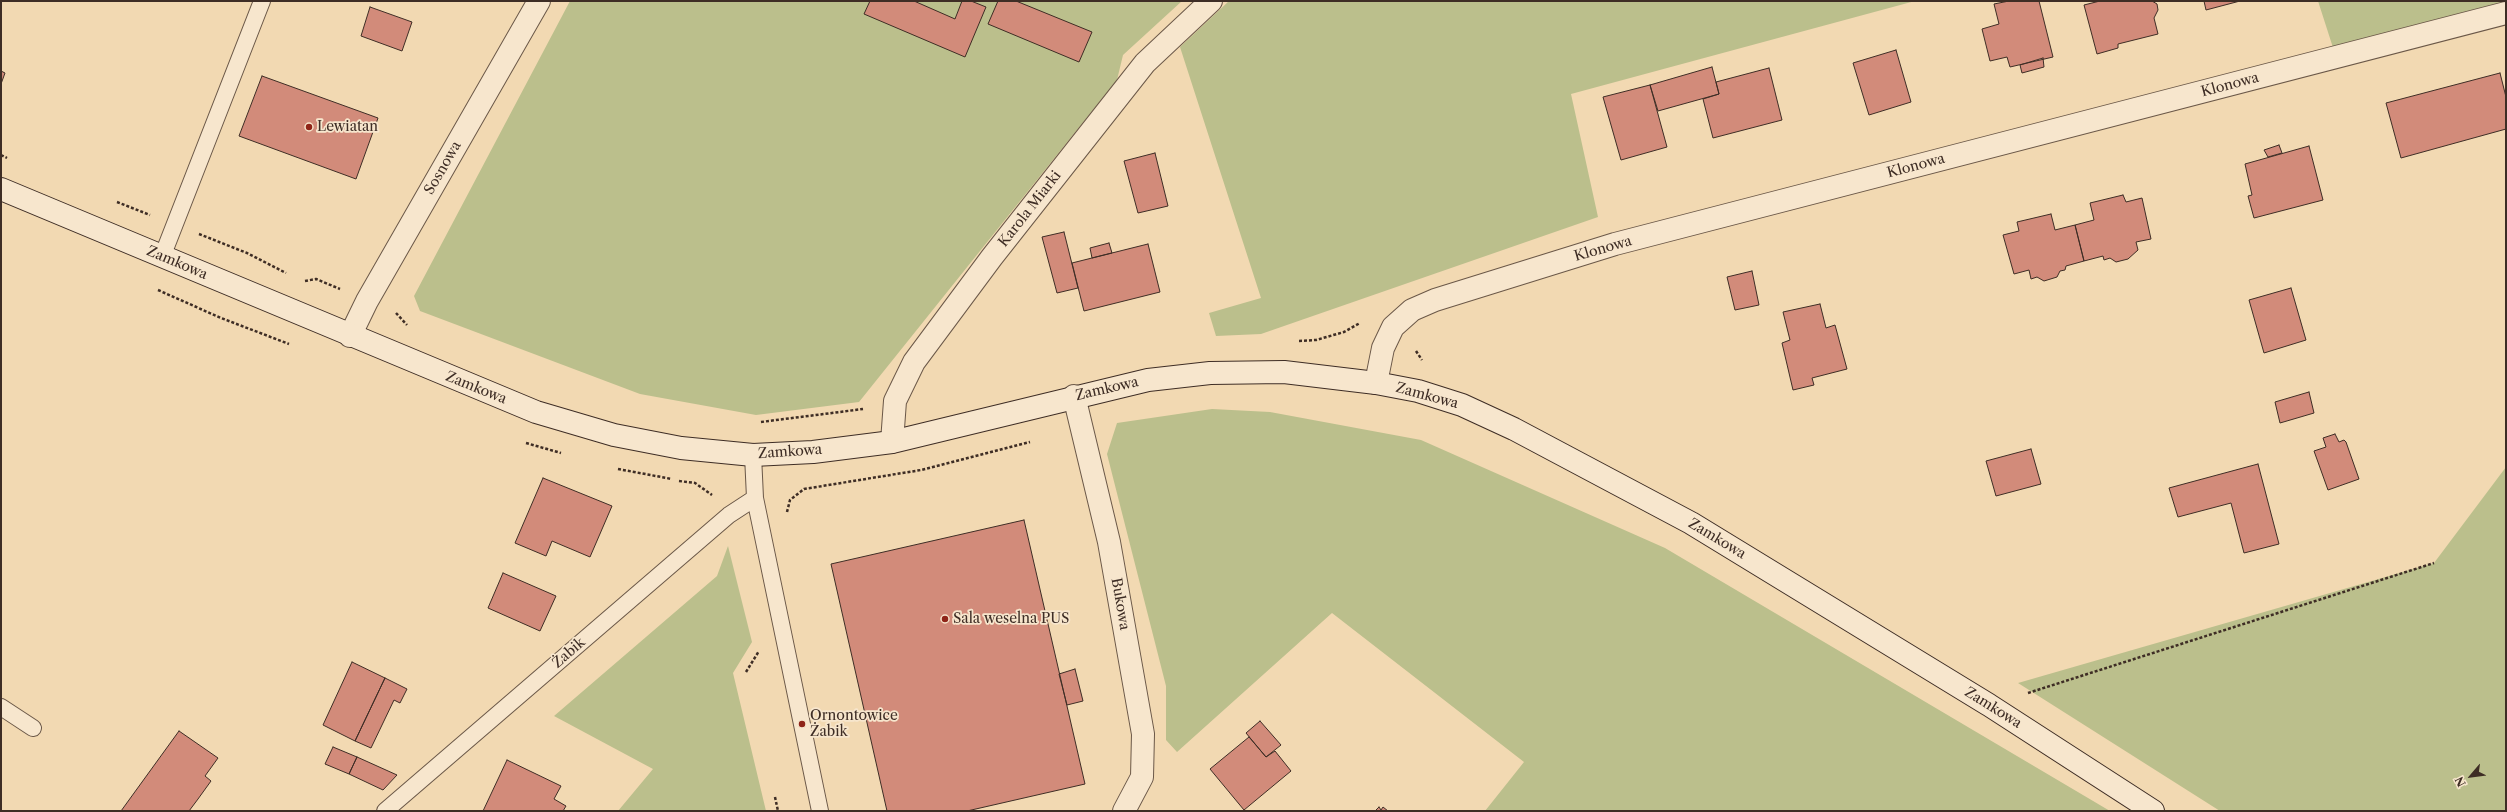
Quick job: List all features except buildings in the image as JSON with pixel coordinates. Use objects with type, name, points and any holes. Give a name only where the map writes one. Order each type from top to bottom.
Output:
[{"type":"street","name":"Sosnowa","points":[[350,336],[367,301],[539,1]]},
{"type":"street","name":"Karola Miarki","points":[[892,442],[895,401],[914,362],[992,257],[1145,64],[1211,1]]},
{"type":"street","name":"Klonowa","points":[[1376,383],[1383,348],[1394,327],[1412,310],[1435,300],[1615,244],[2506,13]]},
{"type":"street","name":"Zamkowa","points":[[1,189],[350,336],[536,412],[621,436],[681,448],[753,455],[812,452],[892,442],[1074,396],[1148,380],[1210,373],[1284,372],[1376,383],[1418,391],[1462,405],[1514,429],[1691,523],[1989,705],[2153,811]]},
{"type":"street","name":"Bukowa","points":[[1074,396],[1109,542],[1143,734],[1142,778],[1124,811]]},
{"type":"lane","points":[[162,257],[262,1]]},
{"type":"lane","points":[[753,455],[755,498],[820,811]]},
{"type":"lane","name":"Żabik","points":[[386,811],[729,515],[755,498]]},
{"type":"lane","points":[[1,707],[33,728]]},
{"type":"path","points":[[1,155],[14,161]]},
{"type":"path","points":[[111,200],[247,253],[290,274]]},
{"type":"path","points":[[297,278],[304,282],[316,279],[400,315],[409,327]]},
{"type":"path","points":[[155,289],[221,318],[294,346]]},
{"type":"path","points":[[1412,310],[1424,328],[1416,338],[1416,351],[1420,359],[1427,362]]},
{"type":"path","points":[[1294,342],[1316,340],[1344,332],[1363,321]]},
{"type":"path","points":[[758,422],[864,409],[895,401]]},
{"type":"path","points":[[519,439],[563,454]]},
{"type":"path","points":[[615,468],[637,474],[694,483],[714,496],[729,515]]},
{"type":"path","points":[[1989,705],[2434,563]]},
{"type":"path","points":[[746,672],[761,648]]},
{"type":"path","points":[[775,797],[778,811]]},
{"type":"green space","points":[[570,1],[1182,1],[1123,55],[1117,80],[859,402],[756,415],[640,394],[420,311],[414,296]]},
{"type":"green space","points":[[1229,1],[1915,1],[1571,94],[1598,217],[1261,334],[1216,336],[1209,313],[1261,298],[1180,47]]},
{"type":"green space","points":[[2318,1],[2506,1],[2506,21],[2336,57]]},
{"type":"green space","points":[[1212,409],[1270,412],[1421,440],[1665,548],[2110,811],[1485,811],[1524,762],[1332,613],[1177,752],[1166,740],[1166,686],[1107,454],[1117,423]]},
{"type":"green space","points":[[2506,467],[2506,811],[2220,811],[2018,683],[2434,563]]},
{"type":"green space","points":[[728,546],[752,642],[733,673],[766,811],[618,811],[653,769],[554,716],[717,576]]},
{"type":"place","name":"Lewiatan","points":[[309,127]]},
{"type":"place","name":"Sala weselna PUS","points":[[945,619]]},
{"type":"place","name":"Ornontowice Żabik","points":[[802,724]]}]
